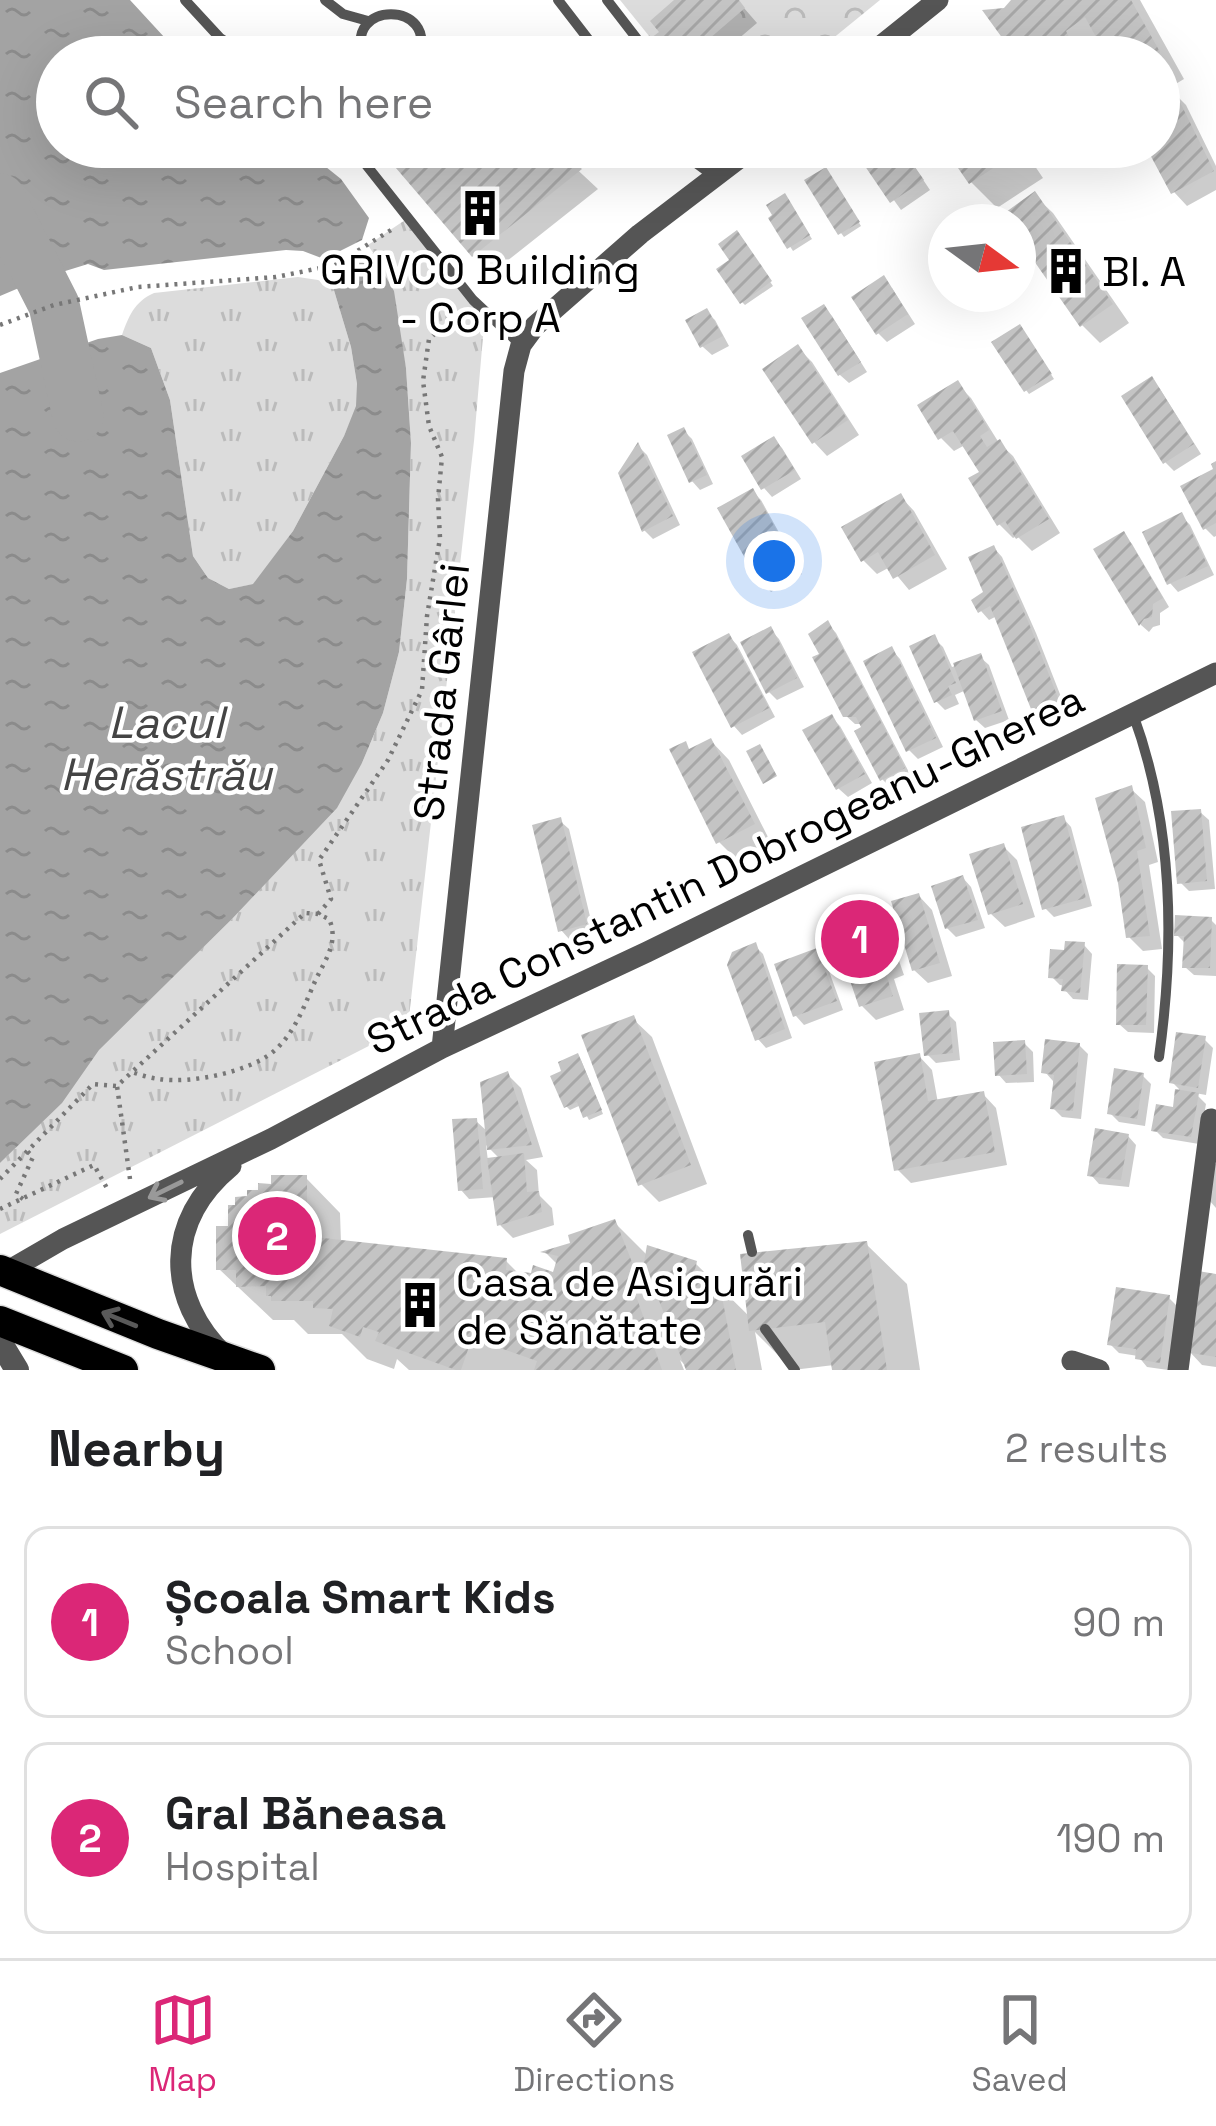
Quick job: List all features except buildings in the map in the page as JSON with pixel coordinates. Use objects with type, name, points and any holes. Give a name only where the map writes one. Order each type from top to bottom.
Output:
[{"type":"main road","points":[[3,1271],[260,1370]]},
{"type":"main road","points":[[0,1321],[124,1370]]},
{"type":"street","points":[[893,36],[938,0]]},
{"type":"street","points":[[521,345],[536,326],[640,234],[728,168]]},
{"type":"street","name":"Strada Gârlei","points":[[442,1048],[514,371],[521,345]]},
{"type":"street","name":"Strada Constantin Dobrogeanu-Gherea","points":[[3,1271],[442,1048],[1216,673]]},
{"type":"street","points":[[1178,1370],[1210,1119]]},
{"type":"street","name":"Strada Constantin Dobrogeanu-Gherea","points":[[229,1360],[202,1330],[184,1294],[182,1239],[203,1192],[271,1138]]},
{"type":"street","points":[[0,1342],[17,1370]]},
{"type":"street","points":[[1072,1361],[1099,1370]]},
{"type":"lane","points":[[184,0],[218,36]]},
{"type":"lane","points":[[325,0],[343,14],[368,21]]},
{"type":"lane","points":[[578,0],[562,5],[586,36]]},
{"type":"lane","points":[[607,0],[635,36]]},
{"type":"lane","points":[[361,36],[382,6],[411,18],[422,36]]},
{"type":"lane","points":[[369,168],[473,300],[521,345]]},
{"type":"lane","points":[[702,168],[716,178]]},
{"type":"lane","points":[[713,168],[716,178]]},
{"type":"lane","points":[[1133,714],[1161,830],[1167,883],[1168,995],[1159,1057]]},
{"type":"lane","points":[[748,1235],[752,1252]]},
{"type":"lane","points":[[765,1329],[795,1370]]},
{"type":"path","points":[[0,325],[54,305],[138,287],[276,277],[335,266],[408,218]]},
{"type":"path","points":[[318,914],[331,899],[320,860],[388,760],[422,690],[440,538],[442,457],[429,426],[423,381],[429,339],[473,300]]},
{"type":"path","points":[[0,1179],[93,1084],[117,1086],[132,1072],[305,913],[329,919],[334,931],[332,946],[294,1028],[274,1051],[253,1064],[208,1078],[162,1080],[132,1072]]},
{"type":"path","points":[[117,1086],[130,1185]]},
{"type":"path","points":[[23,1198],[16,1194],[33,1157],[26,1150]]},
{"type":"path","points":[[0,1209],[94,1165],[110,1195]]},
{"type":"green space","points":[[620,0],[880,0],[836,36],[649,36]]},
{"type":"green space","points":[[408,218],[481,308],[484,325],[408,1026],[0,1234],[0,1163],[61,1103],[98,1050],[230,921],[362,763],[383,713],[399,652],[407,579],[411,443],[406,368],[384,270],[368,245]]},
{"type":"green space","points":[[298,277],[333,287],[351,347],[357,406],[293,531],[254,584],[229,589],[208,578],[193,556],[170,400],[151,348],[122,335],[137,305],[154,293]]},
{"type":"water","points":[[0,0],[130,0],[163,36],[36,36],[36,168],[327,168],[369,218],[362,240],[324,259],[286,250],[104,270],[88,264],[62,272],[61,279],[38,287],[33,282],[0,296]]},
{"type":"water","name":"Lacul Herăstrău","points":[[372,253],[394,291],[411,443],[407,579],[399,652],[383,713],[337,808],[99,1050],[62,1103],[0,1163],[0,373],[122,335],[151,348],[170,400],[193,556],[208,578],[229,589],[253,584],[293,531],[356,406],[351,347],[333,287],[337,277]]},
{"type":"waterway","points":[[0,199],[54,305],[78,416]]},
{"type":"place","name":"GRIVCO Building - Corp A","points":[[480,213]]},
{"type":"place","name":"Bl. A","points":[[1066,271]]},
{"type":"place","name":"Școala Smart Kids","points":[[860,939]]},
{"type":"place","name":"Gral Băneasa","points":[[277,1236]]},
{"type":"place","name":"Casa de Asigurări de Sănătate","points":[[420,1305]]}]
